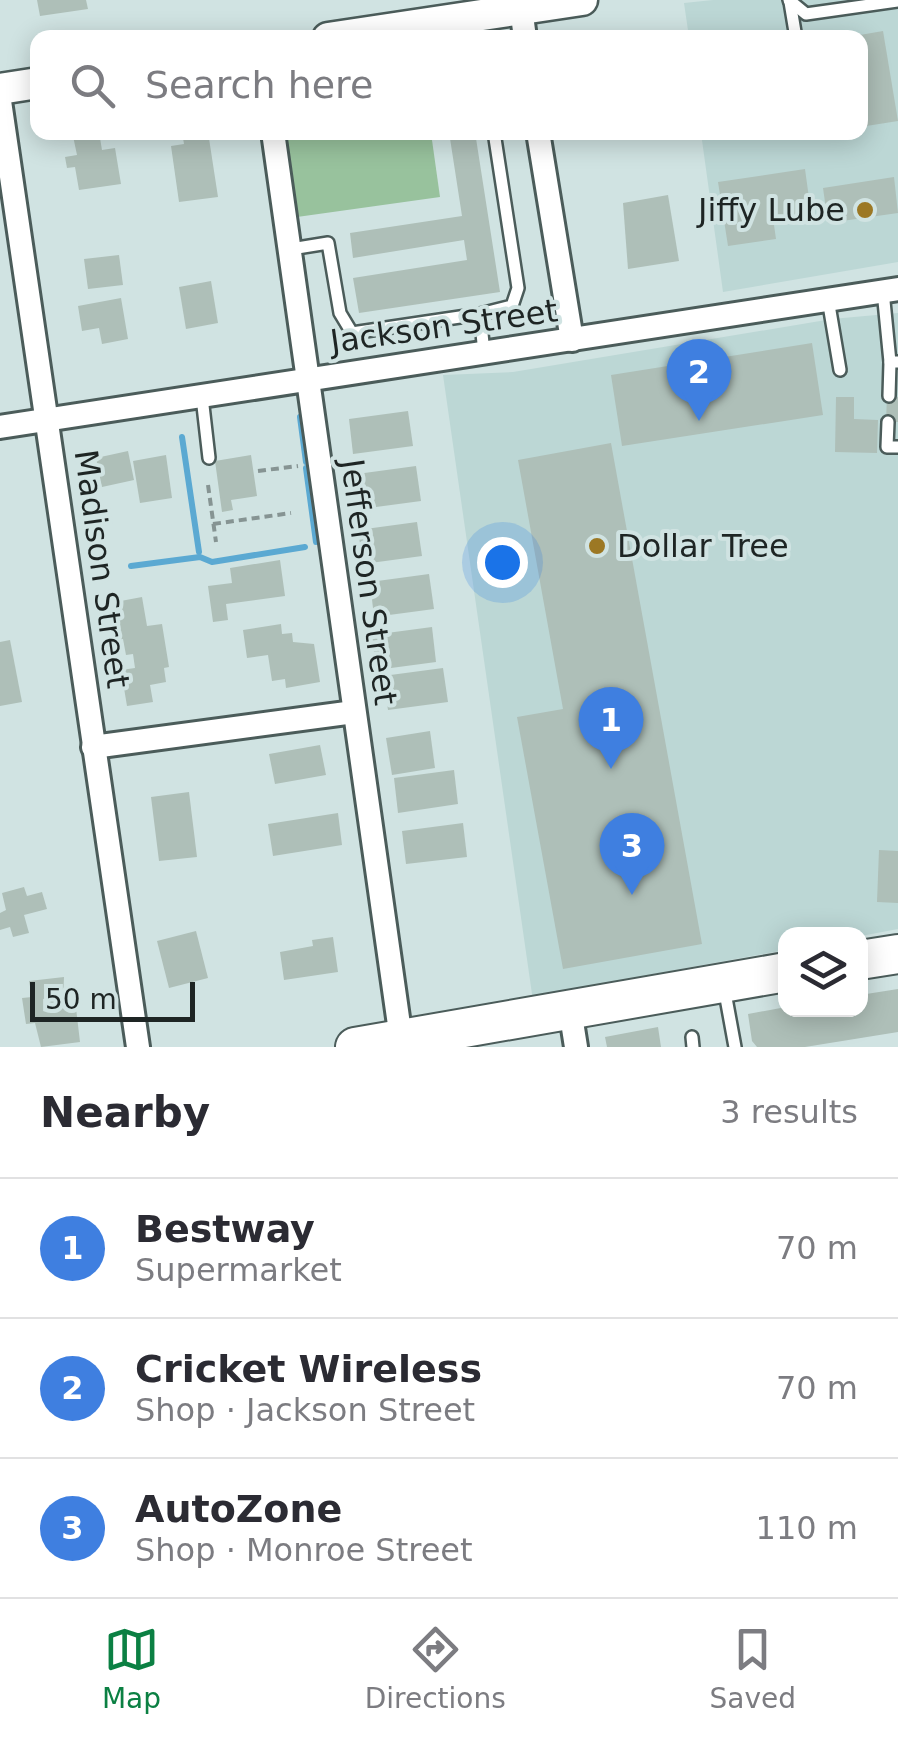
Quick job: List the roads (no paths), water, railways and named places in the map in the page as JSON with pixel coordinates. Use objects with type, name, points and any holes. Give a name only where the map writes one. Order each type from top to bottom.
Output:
[{"type":"main road","points":[[868,959],[898,954]]},
{"type":"main road","points":[[355,1047],[401,1043],[778,973]]},
{"type":"street","points":[[428,30],[522,16],[582,0]]},
{"type":"street","points":[[0,89],[30,84]]},
{"type":"street","name":"Madison Street","points":[[0,101],[138,1047]]},
{"type":"street","name":"Jefferson Street","points":[[275,140],[401,1043]]},
{"type":"street","points":[[539,140],[572,340]]},
{"type":"street","name":"Jackson Street","points":[[0,427],[890,290]]},
{"type":"street","points":[[94,747],[354,712]]},
{"type":"street","points":[[570,1009],[576,1047]]},
{"type":"lane","points":[[790,1],[806,14],[898,1]]},
{"type":"lane","points":[[790,1],[795,30]]},
{"type":"lane","points":[[291,249],[328,243],[340,313],[352,332],[512,306],[518,288],[495,140]]},
{"type":"lane","points":[[889,396],[894,362],[890,290]]},
{"type":"lane","points":[[828,300],[840,370]]},
{"type":"lane","points":[[480,314],[484,352]]},
{"type":"lane","points":[[202,397],[209,458]]},
{"type":"lane","points":[[888,422],[887,446],[898,447]]},
{"type":"lane","points":[[723,983],[735,1047]]},
{"type":"waterway","points":[[300,417],[306,462]]},
{"type":"waterway","points":[[182,437],[199,552]]},
{"type":"waterway","points":[[306,468],[316,542]]},
{"type":"waterway","points":[[131,566],[200,557],[212,562],[305,547]]},
{"type":"place","name":"Jiffy Lube","points":[[865,210]]},
{"type":"place","name":"Cricket Wireless","points":[[699,421]]},
{"type":"place","name":"Dollar Tree","points":[[597,546]]},
{"type":"place","name":"Bestway","points":[[611,769]]},
{"type":"place","name":"AutoZone","points":[[632,895]]}]
